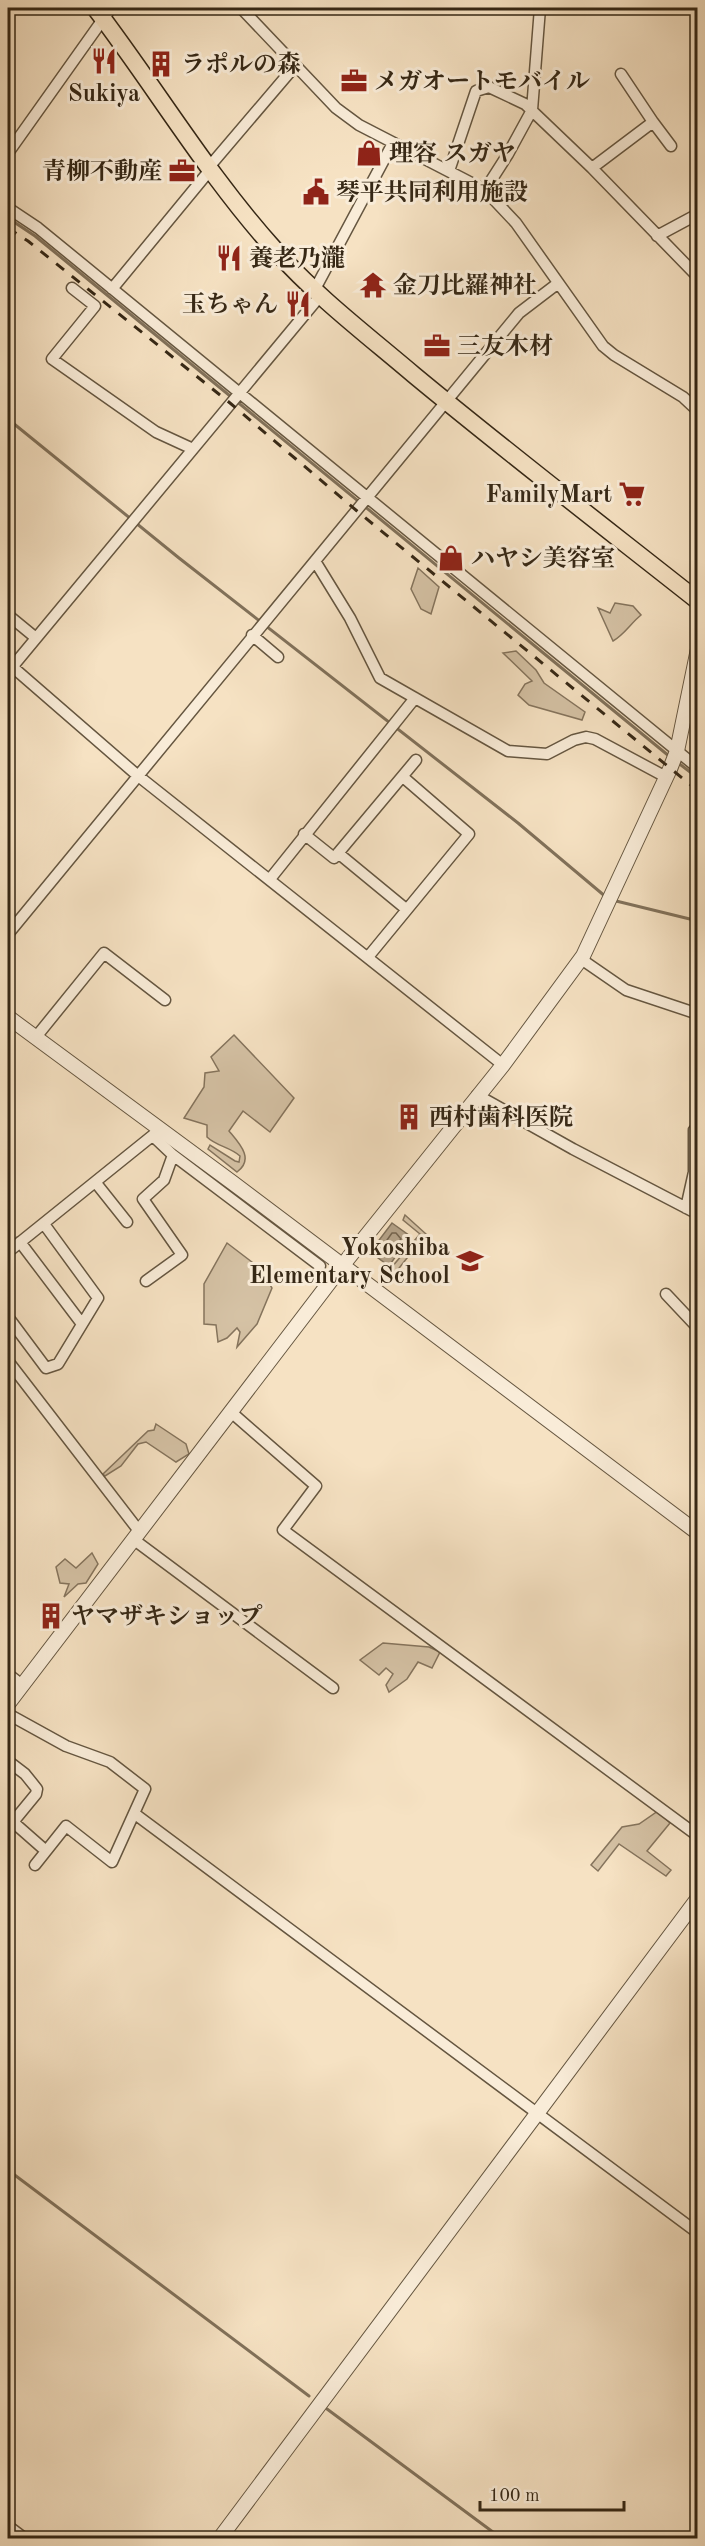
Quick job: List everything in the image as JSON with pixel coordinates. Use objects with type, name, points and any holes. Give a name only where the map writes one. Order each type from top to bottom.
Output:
[{"type":"highway","points":[[103,11],[210,169],[276,252],[317,293],[446,401],[698,601]]},
{"type":"street","points":[[241,8],[336,108],[359,125],[485,190],[516,224],[603,346],[683,397],[698,411]]},
{"type":"street","points":[[485,190],[532,110],[540,8]]},
{"type":"street","points":[[8,153],[103,11]]},
{"type":"street","points":[[112,289],[295,66]]},
{"type":"street","points":[[621,74],[671,146]]},
{"type":"street","points":[[449,171],[473,97],[479,88],[489,87],[518,100],[532,110],[698,277]]},
{"type":"street","points":[[592,168],[653,122]]},
{"type":"street","points":[[393,143],[317,293],[193,449],[36,638],[9,667],[137,775],[503,1065]]},
{"type":"street","points":[[8,208],[38,228],[236,395],[367,499],[673,762]]},
{"type":"street","points":[[657,237],[698,214]]},
{"type":"street","points":[[8,934],[519,313],[557,284]]},
{"type":"street","points":[[72,288],[95,306],[52,359],[156,432],[193,449]]},
{"type":"street","points":[[315,561],[350,618],[380,678],[508,751],[547,754],[574,740],[586,737],[698,768]]},
{"type":"street","points":[[8,615],[36,638]]},
{"type":"street","points":[[252,635],[278,657]]},
{"type":"street","points":[[8,1704],[342,1266],[503,1065],[581,959],[673,762],[698,649]]},
{"type":"street","points":[[270,879],[415,698]]},
{"type":"street","points":[[304,834],[334,858],[416,760]]},
{"type":"street","points":[[368,957],[469,834],[403,777]]},
{"type":"street","points":[[338,853],[406,909]]},
{"type":"street","points":[[36,1037],[104,953],[165,1000]]},
{"type":"street","points":[[581,959],[626,990],[698,1014]]},
{"type":"street","points":[[8,1017],[156,1133],[342,1266],[698,1533]]},
{"type":"street","points":[[477,1095],[573,1149],[698,1214]]},
{"type":"street","points":[[686,1208],[695,1163],[694,1130]]},
{"type":"street","points":[[156,1133],[174,1155],[320,1266]]},
{"type":"street","points":[[8,1252],[156,1133]]},
{"type":"street","points":[[146,1281],[182,1255],[143,1199],[164,1180],[174,1155]]},
{"type":"street","points":[[96,1183],[127,1222]]},
{"type":"street","points":[[8,1317],[46,1368],[58,1364],[98,1298],[44,1224]]},
{"type":"street","points":[[20,1242],[82,1324]]},
{"type":"street","points":[[666,1294],[698,1328]]},
{"type":"street","points":[[8,1361],[136,1535],[333,1688]]},
{"type":"street","points":[[231,1412],[316,1486],[283,1530],[698,1836]]},
{"type":"street","points":[[8,1674],[22,1685]]},
{"type":"street","points":[[8,1714],[66,1746],[110,1762],[145,1789],[112,1862],[66,1826],[35,1865]]},
{"type":"street","points":[[8,1761],[25,1773],[37,1789],[36,1794],[13,1822],[46,1851]]},
{"type":"street","points":[[135,1814],[535,2115],[698,2234]]},
{"type":"street","points":[[220,2538],[698,1898]]},
{"type":"street","points":[[8,2526],[24,2538]]},
{"type":"shaded area","points":[[418,568],[439,587],[431,614],[421,609],[411,589]]},
{"type":"shaded area","points":[[615,603],[633,606],[641,615],[613,641],[598,608],[610,613]]},
{"type":"shaded area","points":[[516,651],[536,670],[544,683],[585,712],[582,720],[529,705],[518,695],[525,684],[532,681],[503,653]]},
{"type":"shaded area","points":[[234,1035],[294,1098],[270,1132],[243,1111],[229,1131],[241,1146],[245,1156],[245,1162],[237,1172],[208,1149],[210,1145],[239,1162],[240,1156],[207,1137],[207,1125],[184,1118],[204,1087],[205,1073],[219,1071],[211,1057]]},
{"type":"shaded area","points":[[405,1215],[426,1234],[396,1272],[391,1268],[420,1234],[403,1220]]},
{"type":"shaded area","points":[[227,1243],[261,1269],[272,1288],[257,1324],[237,1347],[240,1332],[237,1328],[227,1338],[218,1342],[216,1325],[204,1324],[204,1284]]},
{"type":"shaded area","points":[[156,1424],[186,1444],[189,1454],[176,1462],[146,1442],[138,1444],[121,1466],[105,1476],[103,1474],[148,1431],[154,1430]]},
{"type":"shaded area","points":[[92,1553],[98,1564],[86,1583],[78,1584],[64,1597],[69,1584],[60,1583],[56,1567],[65,1559],[76,1568]]},
{"type":"shaded area","points":[[383,1643],[429,1647],[440,1652],[432,1668],[418,1662],[407,1679],[389,1692],[386,1685],[393,1674],[386,1668],[379,1675],[360,1660]]},
{"type":"shaded area","points":[[658,1811],[670,1823],[647,1851],[671,1870],[666,1876],[619,1844],[598,1871],[591,1865],[622,1827],[639,1824]]},
{"type":"water","points":[[392,1223],[410,1236],[389,1266],[370,1252]]},
{"type":"waterway","points":[[8,218],[35,236],[669,756]]},
{"type":"waterway","points":[[8,419],[179,558],[518,823],[606,897]]},
{"type":"waterway","points":[[677,762],[698,778]]},
{"type":"waterway","points":[[612,900],[698,921]]},
{"type":"waterway","points":[[8,2170],[309,2396]]},
{"type":"waterway","points":[[327,2409],[501,2538]]},
{"type":"railway","points":[[8,228],[28,241],[230,403],[357,511],[698,791]]},
{"type":"place","name":"Sukiya","points":[[104,61]]},
{"type":"place","name":"ラポルの森","points":[[161,64]]},
{"type":"place","name":"メガオートモバイル","points":[[354,81]]},
{"type":"place","name":"理容 スガヤ","points":[[369,153]]},
{"type":"place","name":"青柳不動産","points":[[182,171]]},
{"type":"place","name":"琴平共同利用施設","points":[[316,192]]},
{"type":"place","name":"養老乃瀧","points":[[229,258]]},
{"type":"place","name":"金刀比羅神社","points":[[373,285]]},
{"type":"place","name":"玉ちゃん","points":[[298,304]]},
{"type":"place","name":"三友木材","points":[[437,346]]},
{"type":"place","name":"FamilyMart","points":[[632,494]]},
{"type":"place","name":"ハヤシ美容室","points":[[451,558]]},
{"type":"place","name":"西村歯科医院","points":[[409,1117]]},
{"type":"place","name":"Yokoshiba Elementary School","points":[[470,1261]]},
{"type":"place","name":"ヤマザキショップ","points":[[51,1616]]}]
